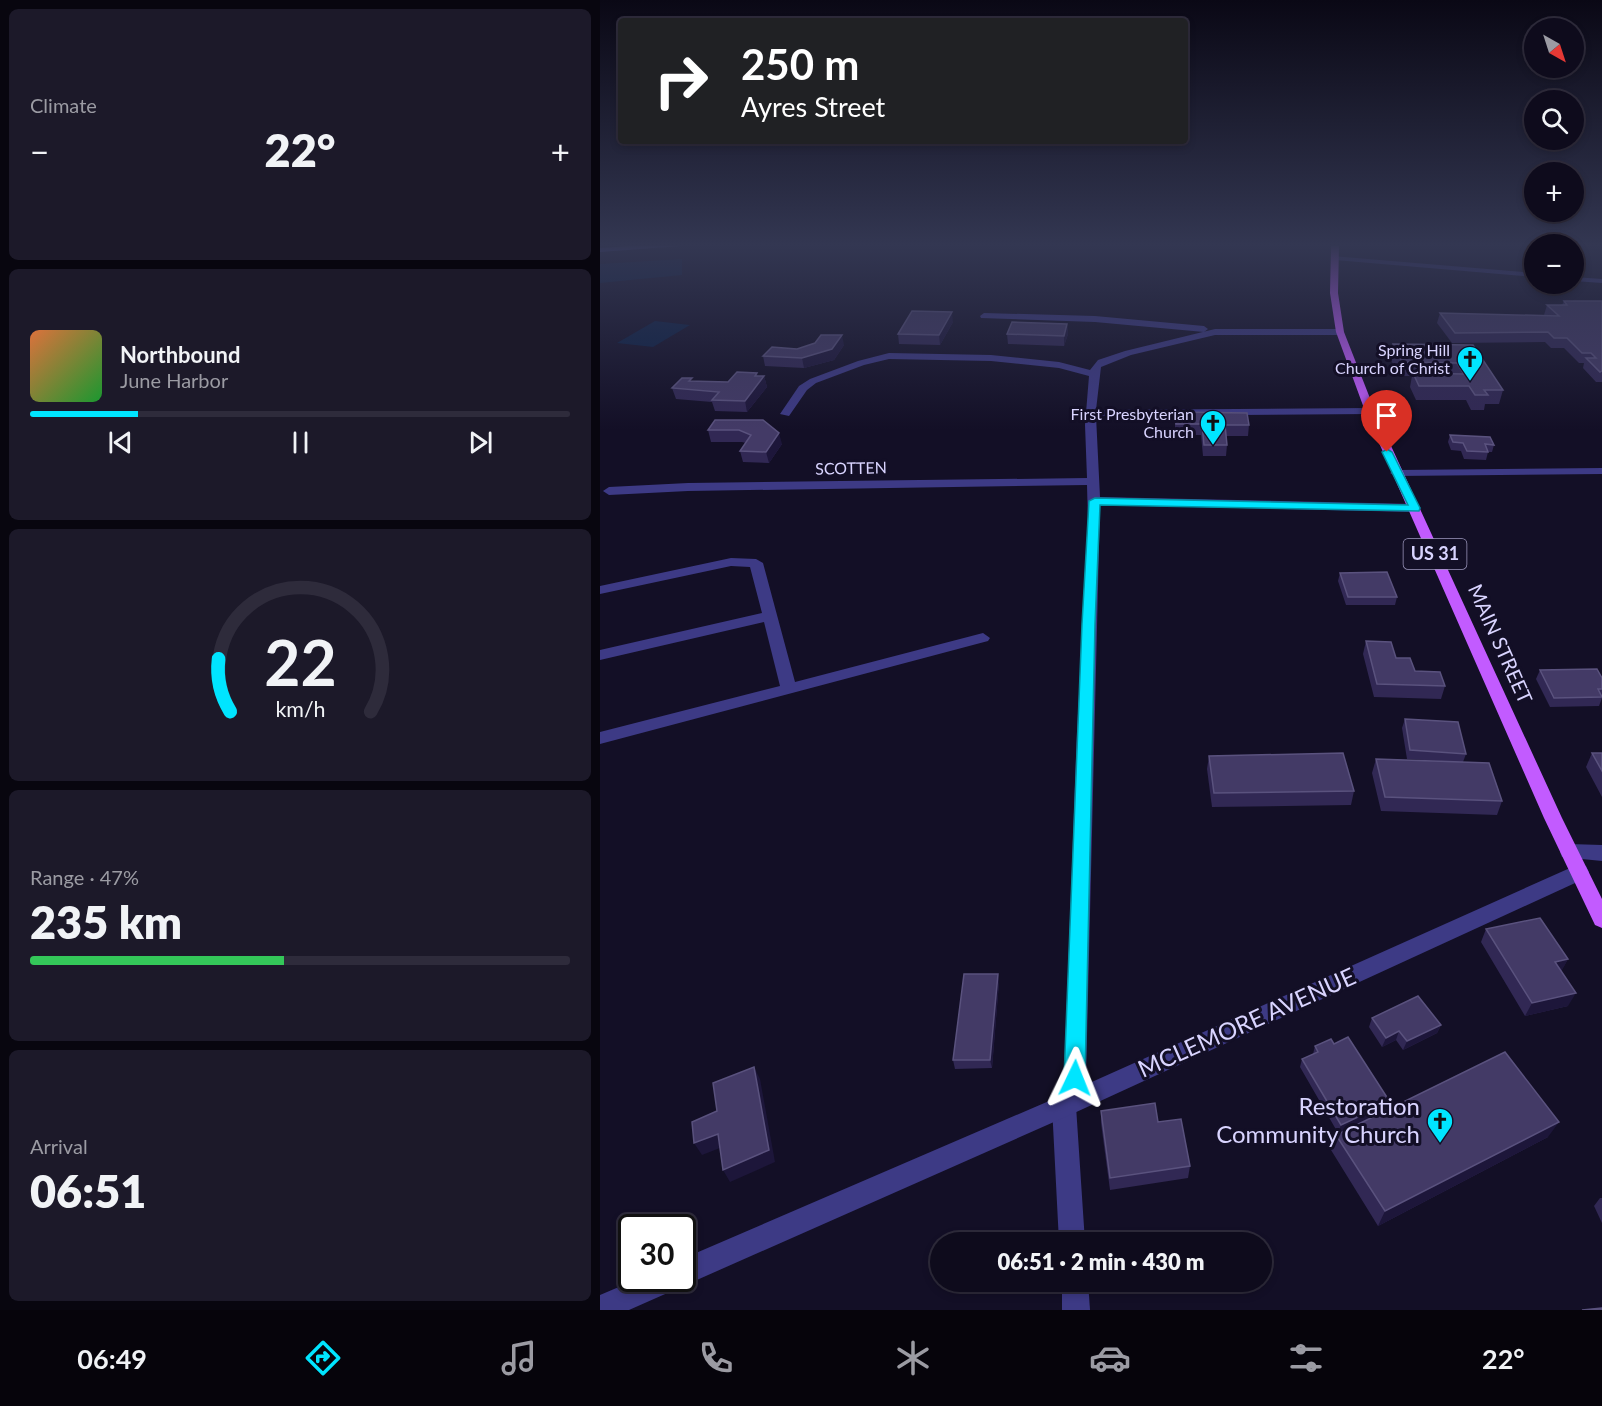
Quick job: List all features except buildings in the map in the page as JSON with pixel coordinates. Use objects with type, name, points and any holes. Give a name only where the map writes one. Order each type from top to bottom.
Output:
[{"type":"main road","name":"MAIN STREET","points":[[1336,307],[1340,332],[1396,473],[1415,508],[1574,862],[1602,919]]},
{"type":"street","points":[[984,316],[1095,319],[1227,332],[1340,332]]},
{"type":"street","points":[[1071,1232],[1064,1106],[1075,1078],[1088,624],[1095,501],[1092,413],[1094,374],[1096,366],[1111,358],[1199,335],[1227,332]]},
{"type":"street","points":[[785,414],[802,388],[813,381],[861,363],[889,356],[991,358],[1059,365],[1094,374]]},
{"type":"street","points":[[1092,413],[1370,411]]},
{"type":"street","points":[[1396,473],[1602,471]]},
{"type":"street","name":"SCOTTEN","points":[[609,491],[688,487],[1093,481]]},
{"type":"street","points":[[1095,501],[1415,508]]},
{"type":"street","points":[[600,590],[731,562],[756,563],[789,690]]},
{"type":"street","points":[[600,655],[770,616]]},
{"type":"street","points":[[600,738],[983,638]]},
{"type":"street","points":[[1574,862],[1602,853]]},
{"type":"street","name":"MCLEMORE AVENUE","points":[[696,1267],[1064,1106],[1574,862]]},
{"type":"street","points":[[600,1309],[639,1292]]},
{"type":"street","points":[[1075,1292],[1076,1310]]},
{"type":"water","points":[[655,321],[690,325],[653,347],[617,343]]},
{"type":"place","name":"Spring Hill Church of Christ","points":[[1470,382]]},
{"type":"place","name":"First Presbyterian Church","points":[[1213,446]]},
{"type":"place","name":"Restoration Community Church","points":[[1440,1144]]},
{"type":"route","points":[[1075,1078],[1088,624],[1095,501],[1415,508],[1387,452]]}]
